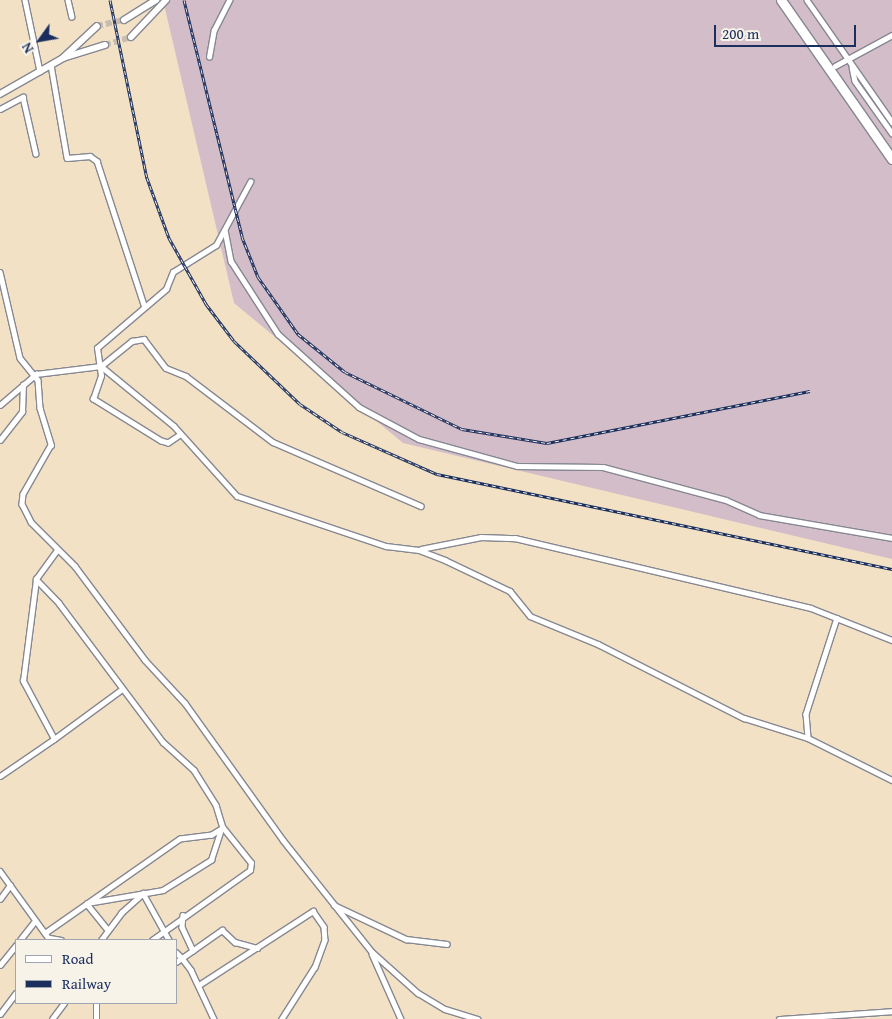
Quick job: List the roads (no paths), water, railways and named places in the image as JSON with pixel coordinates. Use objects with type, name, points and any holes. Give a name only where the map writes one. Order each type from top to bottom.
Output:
[{"type":"highway","points":[[781,0],[892,158]]},
{"type":"highway","points":[[788,0],[892,148]]},
{"type":"main road","points":[[124,20],[156,0]]},
{"type":"main road","points":[[131,37],[166,0]]},
{"type":"main road","points":[[63,58],[97,26]]},
{"type":"main road","points":[[0,94],[63,58],[105,44]]},
{"type":"street","points":[[25,0],[40,71]]},
{"type":"street","points":[[68,0],[72,17]]},
{"type":"street","points":[[209,57],[214,30],[229,0]]},
{"type":"street","points":[[807,0],[892,122]]},
{"type":"street","points":[[835,66],[892,35]]},
{"type":"street","points":[[51,64],[67,158],[90,156],[97,161],[144,305]]},
{"type":"street","points":[[852,66],[855,81],[892,133]]},
{"type":"street","points":[[8,89],[15,100]]},
{"type":"street","points":[[0,109],[15,100],[25,100],[36,154]]},
{"type":"street","points":[[180,435],[168,443],[161,441],[97,403],[92,396],[101,366],[100,344],[144,305],[166,289],[172,272],[210,252],[225,230],[250,182]]},
{"type":"street","points":[[225,230],[231,261],[278,334],[359,407],[419,439],[517,466],[603,467],[726,500],[759,514],[892,538]]},
{"type":"street","points":[[0,272],[20,358],[36,374],[51,445],[22,504],[56,551],[74,566],[144,660],[185,703],[331,903],[372,952],[418,993],[445,1009],[478,1019]]},
{"type":"street","points":[[0,405],[36,374],[101,366],[132,341],[144,339],[166,368],[186,376],[274,442],[421,506]]},
{"type":"street","points":[[101,366],[215,467],[231,492],[245,500],[386,546],[419,550],[502,586],[530,616],[598,644],[744,718],[808,738],[892,780]]},
{"type":"street","points":[[0,440],[22,412],[23,385]]},
{"type":"street","points":[[419,550],[481,537],[515,538],[837,618],[892,640]]},
{"type":"street","points":[[54,739],[23,680],[36,579],[56,551]]},
{"type":"street","points":[[36,579],[59,603],[163,742],[194,770],[216,805],[222,830],[252,866],[164,928],[153,939]]},
{"type":"street","points":[[808,738],[806,714],[837,618]]},
{"type":"street","points":[[0,776],[122,689]]},
{"type":"street","points":[[86,903],[163,890],[211,860],[222,830]]},
{"type":"street","points":[[46,933],[86,903],[180,839],[222,830]]},
{"type":"street","points":[[0,872],[50,939]]},
{"type":"street","points":[[0,899],[10,885]]},
{"type":"street","points":[[143,893],[169,939]]},
{"type":"street","points":[[102,939],[107,929],[143,893]]},
{"type":"street","points":[[86,903],[107,929]]},
{"type":"street","points":[[331,903],[387,933],[428,945],[447,944]]},
{"type":"street","points":[[199,985],[313,911],[324,927],[325,940],[315,967],[282,1019]]},
{"type":"street","points":[[183,915],[182,927],[193,951]]},
{"type":"street","points":[[21,939],[35,921]]},
{"type":"street","points":[[178,961],[222,930],[235,942],[257,948]]},
{"type":"street","points":[[0,966],[15,946]]},
{"type":"street","points":[[372,952],[401,1019]]},
{"type":"street","points":[[178,954],[199,985],[214,1019]]},
{"type":"street","points":[[0,1014],[15,994]]},
{"type":"street","points":[[52,1019],[63,1004]]},
{"type":"street","points":[[96,1004],[96,1019]]},
{"type":"street","points":[[779,1019],[892,1011]]},
{"type":"tunnel","points":[[97,26],[124,20]]},
{"type":"tunnel","points":[[105,45],[131,37]]},
{"type":"railway","points":[[110,0],[147,178],[169,238],[206,304],[234,341],[300,404],[342,432],[437,474],[892,569]]},
{"type":"railway","points":[[184,0],[242,237],[258,277],[298,334],[345,372],[462,429],[547,443],[810,391]]}]
